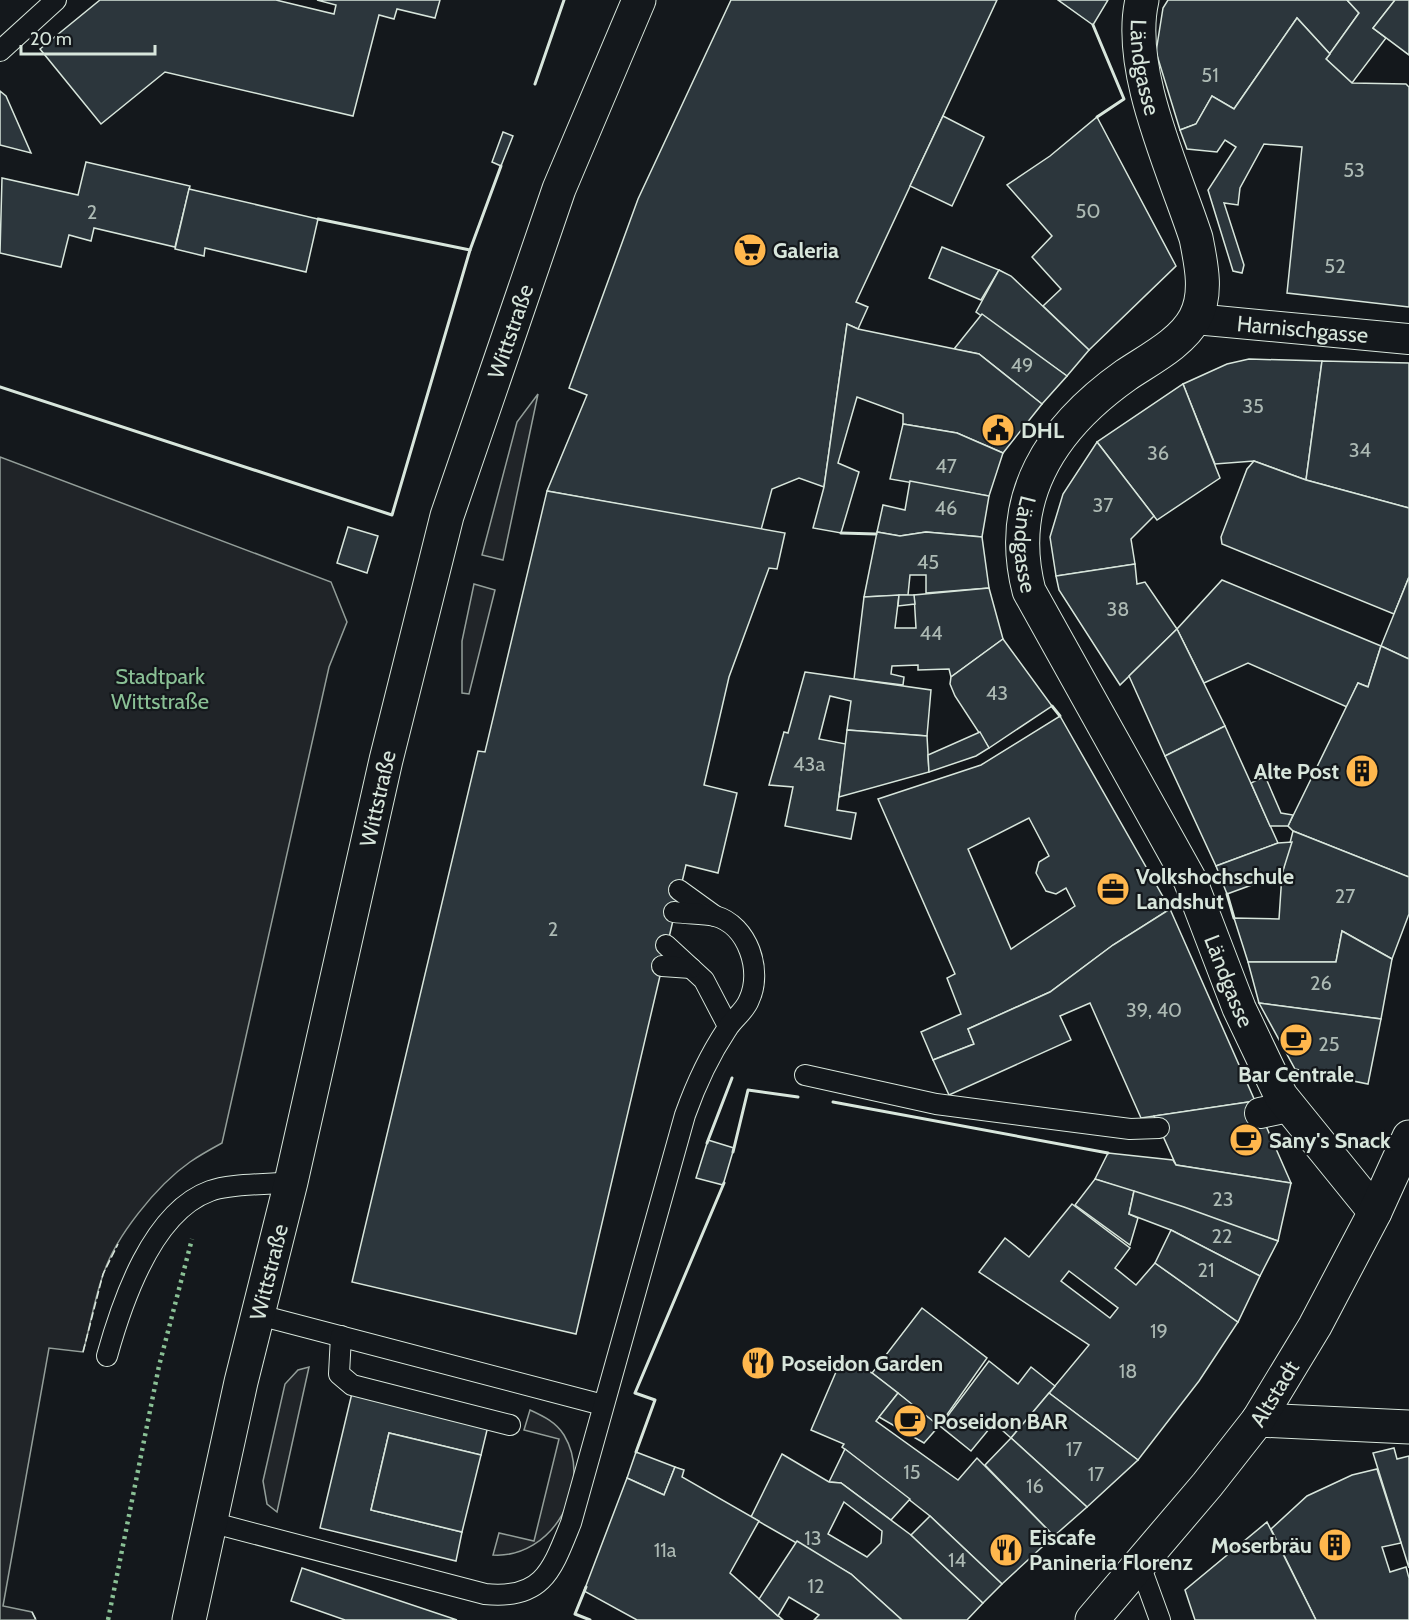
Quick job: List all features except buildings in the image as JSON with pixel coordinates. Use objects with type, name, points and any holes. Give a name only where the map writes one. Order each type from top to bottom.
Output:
[{"type":"street","name":"Wittstraße","points":[[189,1620],[386,760],[447,516],[559,189],[639,0]]},
{"type":"street","name":"Ländgasse","points":[[1142,0],[1139,49],[1142,78],[1196,238],[1203,290],[1195,319],[1176,340],[1117,381],[1075,418],[1050,450],[1032,483],[1023,517],[1020,542],[1022,564],[1029,591],[1190,880],[1239,1008],[1274,1110],[1375,1212]]},
{"type":"street","name":"Harnischgasse","points":[[1195,319],[1409,339]]},
{"type":"street","name":"Altstadt","points":[[1092,1620],[1258,1420],[1315,1326],[1375,1212],[1409,1137]]},
{"type":"street","points":[[1258,1420],[1409,1427]]},
{"type":"lane","points":[[0,51],[56,0]]},
{"type":"lane","points":[[210,1522],[485,1594],[522,1594],[538,1584],[556,1559],[571,1523],[685,1115],[706,1063],[728,1026],[749,1000],[753,960],[744,938],[735,928],[679,890]]},
{"type":"lane","points":[[674,912],[715,916]]},
{"type":"lane","points":[[666,945],[704,980],[728,1026]]},
{"type":"lane","points":[[662,966],[691,968]]},
{"type":"lane","points":[[805,1075],[936,1104],[1130,1129],[1159,1128]]},
{"type":"lane","points":[[107,1356],[120,1309],[136,1269],[164,1229],[191,1199],[212,1190],[291,1182]]},
{"type":"lane","points":[[259,1315],[603,1405]]},
{"type":"lane","points":[[341,1336],[339,1374],[352,1385],[510,1425]]},
{"type":"lane","points":[[1140,1564],[1160,1620]]},
{"type":"green space","points":[[538,394],[503,560],[482,555],[517,422]]},
{"type":"green space","name":"Stadtpark Wittstraße","points":[[0,457],[331,582],[347,622],[329,667],[222,1143],[177,1172],[151,1198],[127,1229],[103,1275],[83,1352],[49,1348],[3,1606],[32,1612],[36,1620],[0,1620]]},
{"type":"green space","points":[[474,584],[495,590],[469,694],[462,693],[462,641]]},
{"type":"green space","points":[[309,1367],[277,1512],[267,1504],[263,1481],[285,1384],[298,1370]]},
{"type":"green space","points":[[530,1410],[553,1423],[564,1435],[572,1455],[574,1475],[570,1496],[562,1515],[549,1532],[533,1545],[514,1553],[493,1555],[499,1533],[534,1541],[559,1439],[524,1430]]},
{"type":"hedge","points":[[108,1620],[159,1366],[192,1239]]},
{"type":"fence","points":[[83,1352],[103,1274],[118,1244]]},
{"type":"fence","points":[[32,1612],[36,1620]]},
{"type":"wall","points":[[535,84],[564,0]]},
{"type":"wall","points":[[1093,25],[1124,99],[1097,117]]},
{"type":"wall","points":[[318,219],[470,250],[501,166]]},
{"type":"wall","points":[[0,387],[392,515],[470,250]]},
{"type":"wall","points":[[841,533],[876,534]]},
{"type":"wall","points":[[1052,706],[1060,716]]},
{"type":"wall","points":[[1227,894],[1234,918]]},
{"type":"wall","points":[[707,1143],[732,1078]]},
{"type":"wall","points":[[733,1152],[748,1090],[798,1097]]},
{"type":"wall","points":[[833,1102],[1108,1153]]},
{"type":"wall","points":[[636,1452],[655,1400],[635,1393],[724,1183]]},
{"type":"wall","points":[[586,1587],[575,1614],[590,1620]]},
{"type":"place","name":"Galeria","points":[[750,250]]},
{"type":"place","name":"DHL","points":[[998,430]]},
{"type":"place","name":"Alte Post","points":[[1362,771]]},
{"type":"place","name":"Volkshochschule Landshut","points":[[1113,889]]},
{"type":"place","name":"Bar Centrale","points":[[1296,1040]]},
{"type":"place","name":"Sany's Snack","points":[[1246,1140]]},
{"type":"place","name":"Poseidon Garden","points":[[758,1363]]},
{"type":"place","name":"Poseidon BAR","points":[[910,1421]]},
{"type":"place","name":"Moserbräu","points":[[1335,1545]]},
{"type":"place","name":"Eiscafe Panineria Florenz","points":[[1006,1550]]}]
